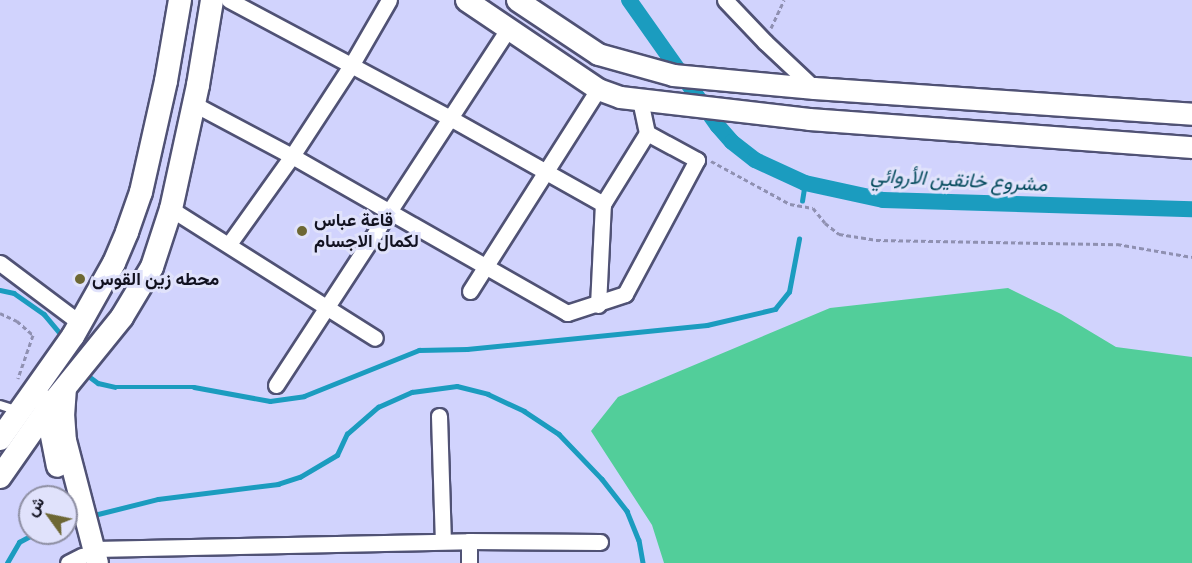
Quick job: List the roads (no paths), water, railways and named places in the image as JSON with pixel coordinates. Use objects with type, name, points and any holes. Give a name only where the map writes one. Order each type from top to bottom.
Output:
[{"type":"main road","points":[[0,439],[59,358],[114,263],[127,232],[141,192],[166,81],[180,0]]},
{"type":"main road","points":[[0,477],[23,407],[68,383],[140,290],[162,242],[196,94],[212,0]]},
{"type":"main road","points":[[466,0],[598,89],[620,97],[809,119],[1192,147]]},
{"type":"main road","points":[[517,0],[598,54],[611,60],[696,79],[1192,114]]},
{"type":"main road","points":[[598,89],[611,60]]},
{"type":"main road","points":[[166,81],[196,94]]},
{"type":"main road","points":[[127,232],[162,242]]},
{"type":"main road","points":[[67,485],[63,426],[68,383]]},
{"type":"main road","points":[[23,407],[64,485]]},
{"type":"main road","points":[[78,529],[85,554]]},
{"type":"street","points":[[229,0],[352,64],[603,204]]},
{"type":"street","points":[[229,244],[292,156],[352,64],[389,0]]},
{"type":"street","points":[[725,0],[814,88]]},
{"type":"street","points":[[276,385],[508,28]]},
{"type":"street","points":[[470,291],[598,89]]},
{"type":"street","points":[[196,94],[292,156],[567,313],[598,305],[625,294],[697,160],[647,133]]},
{"type":"street","points":[[598,305],[603,204],[647,133],[640,100]]},
{"type":"street","points":[[171,209],[375,338]]},
{"type":"street","points":[[0,263],[76,329]]},
{"type":"street","points":[[438,416],[443,542]]},
{"type":"street","points":[[469,541],[469,563]]},
{"type":"street","points":[[85,554],[469,541],[600,542]]},
{"type":"waterway","name":"مشروع خانقين الأروائي","points":[[629,0],[718,126],[732,142],[755,160],[805,183],[883,200],[1192,209]]},
{"type":"waterway","points":[[802,201],[805,183]]},
{"type":"waterway","points":[[86,374],[98,383],[115,387],[194,387],[270,401],[304,396],[419,350],[467,349],[707,325],[775,309],[789,292],[799,239]]},
{"type":"waterway","points":[[0,290],[14,293],[44,314],[64,338]]},
{"type":"waterway","points":[[90,516],[158,499],[278,484],[300,477],[337,455],[347,434],[378,407],[412,392],[457,386],[488,394],[524,411],[559,434],[602,479],[627,511],[639,540],[643,563]]},
{"type":"waterway","points":[[7,563],[18,544]]},
{"type":"place","name":"قاعة عباس لكمال الاجسام","points":[[302,231]]},
{"type":"place","name":"محطه زين القوس","points":[[80,279]]}]
